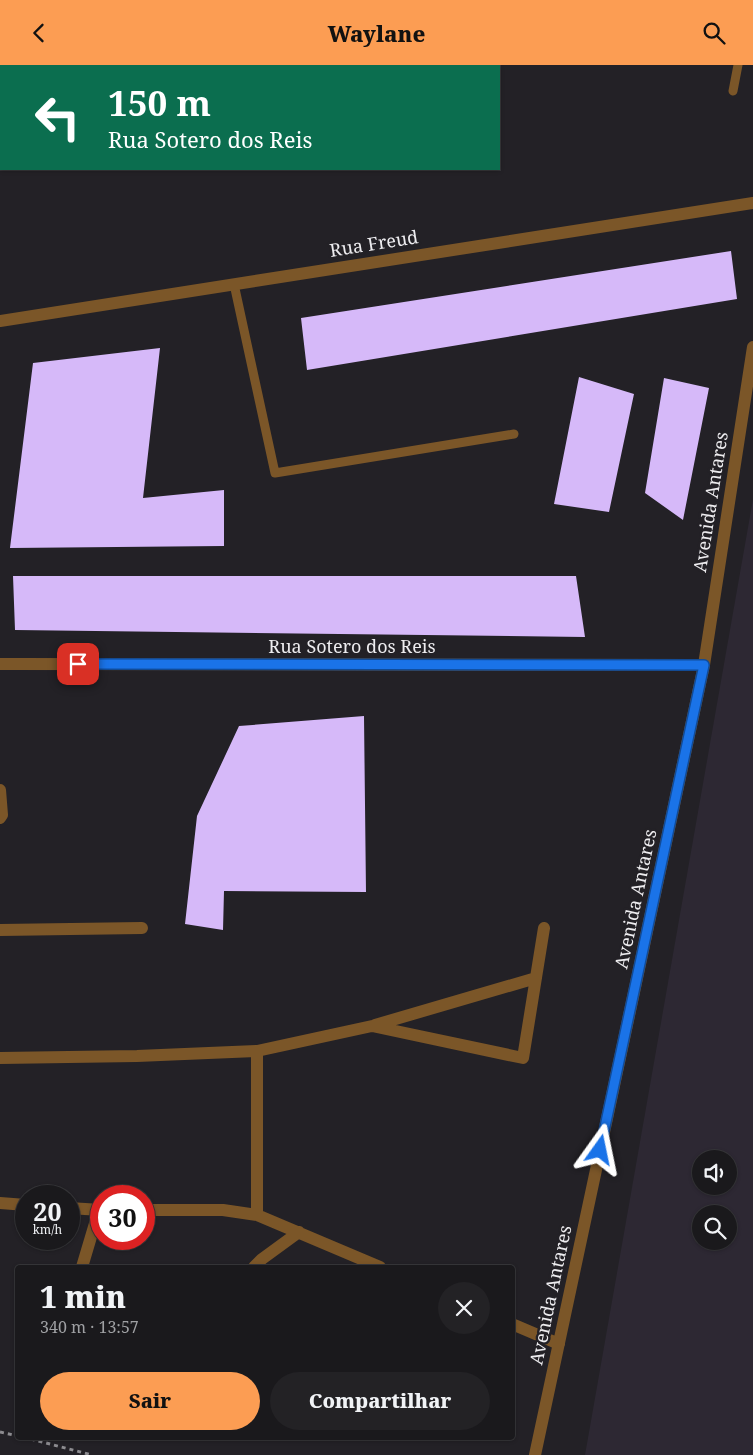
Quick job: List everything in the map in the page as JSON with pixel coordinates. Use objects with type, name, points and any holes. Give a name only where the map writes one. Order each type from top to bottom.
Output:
[{"type":"street","name":"Rua Freud","points":[[0,321],[753,203]]},
{"type":"street","name":"Avenida Antares","points":[[535,1455],[704,665],[753,347]]},
{"type":"street","name":"Rua Sotero dos Reis","points":[[0,664],[704,665]]},
{"type":"street","points":[[0,789],[2,815],[0,818]]},
{"type":"street","points":[[0,930],[142,928]]},
{"type":"street","points":[[372,1026],[523,1058],[544,928]]},
{"type":"street","points":[[0,1058],[137,1056],[257,1051],[372,1026],[536,978]]},
{"type":"street","points":[[257,1051],[257,1215]]},
{"type":"street","points":[[0,1203],[15,1204]]},
{"type":"street","points":[[155,1210],[223,1210],[257,1215],[375,1265]]},
{"type":"street","points":[[256,1265],[299,1233]]},
{"type":"street","points":[[83,1265],[90,1242]]},
{"type":"street","points":[[515,1325],[559,1344]]},
{"type":"lane","points":[[733,91],[738,65]]},
{"type":"lane","points":[[234,284],[275,473],[514,434]]},
{"type":"path","points":[[0,1432],[15,1435]]},
{"type":"path","points":[[34,1440],[92,1455]]},
{"type":"shaded area","points":[[753,499],[753,1455],[585,1455]]},
{"type":"building","points":[[731,251],[737,299],[307,370],[301,318]]},
{"type":"building","points":[[160,348],[143,498],[224,490],[224,546],[10,548],[33,363]]},
{"type":"building","points":[[579,377],[634,394],[609,512],[554,504]]},
{"type":"building","points":[[664,378],[709,388],[683,520],[645,493]]},
{"type":"building","points":[[13,576],[576,576],[585,637],[15,630]]},
{"type":"building","points":[[364,716],[366,892],[224,891],[223,930],[185,924],[197,816],[239,726]]},
{"type":"route","points":[[78,664],[704,665],[600,1150]]}]
